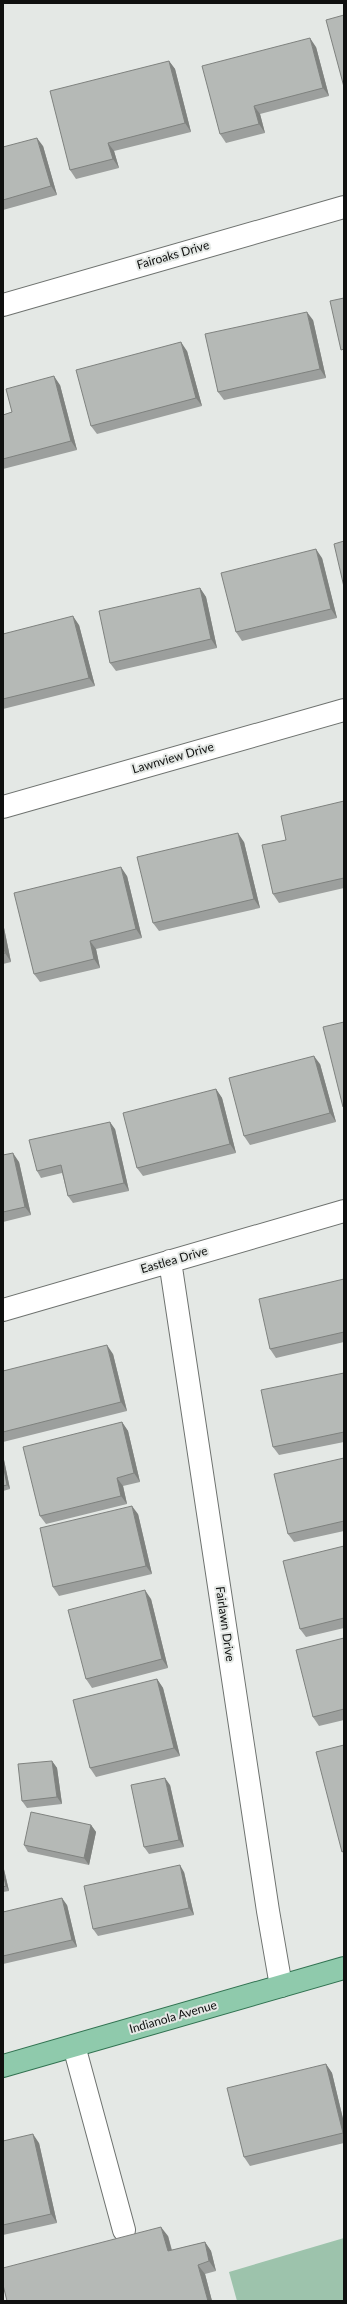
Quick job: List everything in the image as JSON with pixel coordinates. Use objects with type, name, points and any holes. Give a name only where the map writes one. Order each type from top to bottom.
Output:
[{"type":"main road","name":"Indianola Avenue","points":[[3,2066],[344,1968]]},
{"type":"street","name":"Fairoaks Drive","points":[[3,305],[344,207]]},
{"type":"street","name":"Lawnview Drive","points":[[3,807],[344,710]]},
{"type":"street","name":"Eastlea Drive","points":[[3,1310],[344,1211]]},
{"type":"street","name":"Fairlawn Drive","points":[[170,1261],[281,1986]]},
{"type":"street","points":[[74,2046],[124,2230]]},
{"type":"green space","points":[[344,2238],[344,2301],[237,2301],[229,2272]]},
{"type":"building","points":[[344,15],[344,87],[326,20]]},
{"type":"building","points":[[310,38],[323,88],[254,106],[259,124],[220,134],[202,66]]},
{"type":"building","points":[[169,61],[185,123],[108,143],[113,159],[70,170],[50,91]]},
{"type":"building","points":[[37,138],[51,186],[3,200],[3,147]]},
{"type":"building","points":[[344,298],[344,349],[341,350],[330,301]]},
{"type":"building","points":[[307,312],[320,369],[218,392],[205,334]]},
{"type":"building","points":[[181,342],[196,398],[91,426],[76,370]]},
{"type":"building","points":[[54,376],[71,441],[3,459],[3,415],[12,412],[6,389]]},
{"type":"building","points":[[344,541],[344,587],[334,544]]},
{"type":"building","points":[[316,549],[331,609],[236,632],[221,573]]},
{"type":"building","points":[[200,588],[211,639],[110,663],[99,611]]},
{"type":"building","points":[[73,616],[89,678],[3,699],[3,634]]},
{"type":"building","points":[[344,801],[344,878],[273,894],[262,845],[286,840],[281,816]]},
{"type":"building","points":[[238,833],[254,899],[153,923],[137,857]]},
{"type":"building","points":[[121,867],[136,929],[90,941],[94,959],[34,974],[14,893]]},
{"type":"building","points":[[3,943],[5,953],[3,954]]},
{"type":"building","points":[[344,1022],[344,1107],[343,1107],[323,1027]]},
{"type":"building","points":[[314,1056],[330,1113],[244,1136],[229,1078]]},
{"type":"building","points":[[216,1089],[230,1144],[137,1168],[123,1113]]},
{"type":"building","points":[[110,1122],[124,1183],[68,1196],[61,1165],[37,1171],[29,1140]]},
{"type":"building","points":[[13,1153],[25,1207],[3,1212],[3,1155]]},
{"type":"building","points":[[344,1279],[344,1332],[270,1349],[259,1299]]},
{"type":"building","points":[[107,1345],[121,1402],[3,1432],[3,1371]]},
{"type":"building","points":[[344,1373],[344,1432],[273,1447],[261,1390]]},
{"type":"building","points":[[122,1422],[134,1473],[117,1478],[121,1496],[40,1516],[23,1447]]},
{"type":"building","points":[[344,1458],[344,1521],[288,1534],[274,1474]]},
{"type":"building","points":[[3,1464],[7,1485],[3,1486]]},
{"type":"building","points":[[132,1506],[146,1566],[53,1587],[40,1528]]},
{"type":"building","points":[[344,1546],[344,1618],[300,1629],[283,1561]]},
{"type":"building","points":[[145,1590],[162,1659],[86,1679],[68,1610]]},
{"type":"building","points":[[344,1638],[344,1709],[313,1717],[296,1650]]},
{"type":"building","points":[[157,1679],[174,1748],[90,1768],[73,1700]]},
{"type":"building","points":[[344,1745],[344,1851],[342,1852],[316,1752]]},
{"type":"building","points":[[52,1761],[57,1797],[22,1801],[18,1764]]},
{"type":"building","points":[[165,1778],[179,1840],[144,1847],[131,1785]]},
{"type":"building","points":[[31,1812],[91,1825],[84,1858],[24,1845]]},
{"type":"building","points":[[180,1865],[189,1908],[93,1929],[84,1886]]},
{"type":"building","points":[[3,1873],[6,1886],[3,1887]]},
{"type":"building","points":[[62,1898],[72,1940],[3,1956],[3,1912]]},
{"type":"building","points":[[326,2064],[343,2133],[244,2157],[227,2088]]},
{"type":"building","points":[[33,2134],[51,2214],[3,2225],[3,2141]]},
{"type":"building","points":[[161,2227],[168,2251],[205,2242],[209,2261],[198,2265],[208,2301],[7,2301],[3,2285],[3,2268]]}]
